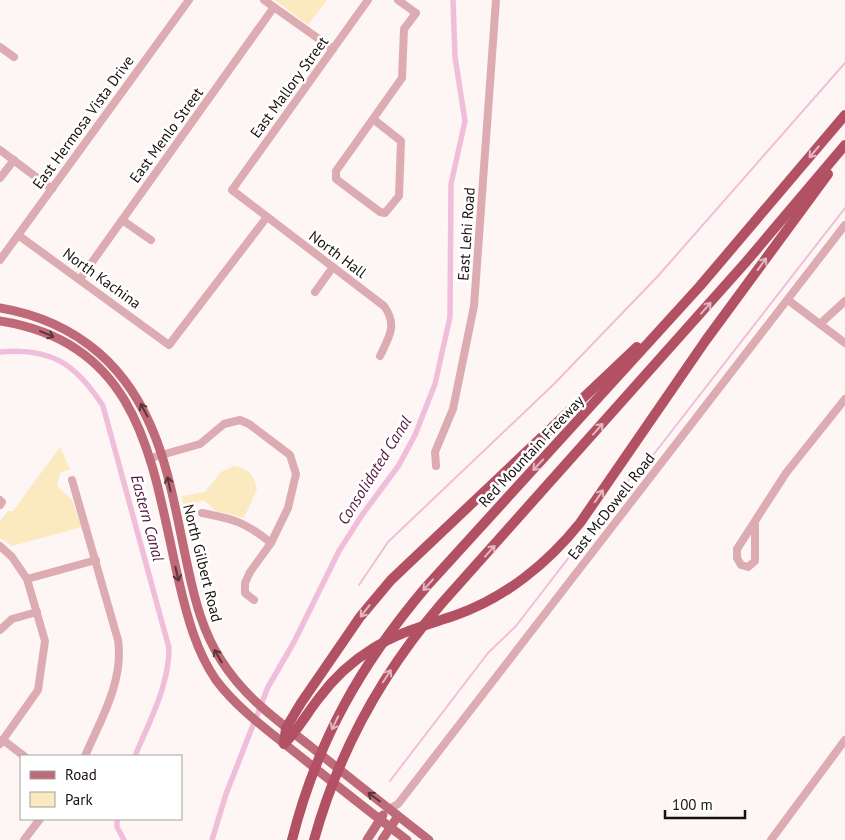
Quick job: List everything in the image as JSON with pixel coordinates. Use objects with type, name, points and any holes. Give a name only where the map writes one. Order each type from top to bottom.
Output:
[{"type":"highway","name":"Red Mountain Freeway","points":[[292,840],[315,766],[359,677],[385,637],[426,587],[700,286],[845,115]]},
{"type":"highway","points":[[314,840],[324,805],[361,718],[404,649],[442,603],[740,270],[845,145]]},
{"type":"highway","points":[[290,731],[340,674],[373,648],[399,634],[469,610],[506,590],[540,565],[580,523],[706,340],[845,149]]},
{"type":"highway","points":[[284,744],[349,631],[391,580],[616,368],[679,302],[700,286]]},
{"type":"main road","name":"North Gilbert Road","points":[[0,308],[36,317],[56,325],[81,340],[121,374],[142,406],[162,455],[200,617],[220,660],[248,695],[268,713],[429,840]]},
{"type":"main road","name":"North Gilbert Road","points":[[0,321],[26,326],[57,338],[76,349],[108,378],[131,409],[151,458],[192,633],[216,679],[244,709],[284,744],[407,840]]},
{"type":"main road","name":"East McDowell Road","points":[[367,840],[380,819],[389,809]]},
{"type":"main road","points":[[382,840],[398,816]]},
{"type":"street","name":"East Hermosa Vista Drive","points":[[0,260],[189,0]]},
{"type":"street","points":[[264,0],[333,49]]},
{"type":"street","name":"East Mallory Street","points":[[232,190],[368,0]]},
{"type":"street","name":"East Lehi Road","points":[[436,466],[435,452],[452,409],[474,306],[496,0]]},
{"type":"street","points":[[373,119],[401,141],[399,196],[385,212],[380,212],[336,179],[336,171],[402,78],[404,29],[416,13],[399,1]]},
{"type":"street","name":"East Menlo Street","points":[[80,279],[274,8]]},
{"type":"street","points":[[0,46],[14,57]]},
{"type":"street","points":[[0,150],[52,189]]},
{"type":"street","points":[[0,178],[14,160]]},
{"type":"street","name":"North Hall","points":[[232,190],[384,306],[391,316],[390,337],[380,356]]},
{"type":"street","name":"North Kachina","points":[[18,235],[169,345],[267,217]]},
{"type":"street","points":[[122,220],[151,240]]},
{"type":"street","name":"East McDowell Road","points":[[389,809],[398,804],[845,225]]},
{"type":"street","points":[[315,292],[333,267]]},
{"type":"street","points":[[788,300],[845,343]]},
{"type":"street","points":[[820,324],[845,301]]},
{"type":"street","points":[[755,522],[754,561],[748,567],[741,565],[737,558],[737,549],[786,473],[845,399]]},
{"type":"street","points":[[151,458],[200,444],[224,424],[240,420],[249,424],[290,455],[296,474],[288,508],[271,543],[245,582],[245,593],[254,600]]},
{"type":"street","points":[[72,480],[118,640],[120,656],[119,674],[85,755]]},
{"type":"street","points":[[202,513],[237,520],[253,528],[271,543]]},
{"type":"street","points":[[0,546],[12,557],[27,579],[45,641],[38,690],[1,742],[22,755]]},
{"type":"street","points":[[27,579],[96,560]]},
{"type":"street","points":[[0,630],[12,619],[37,612]]},
{"type":"street","points":[[771,840],[845,740]]},
{"type":"street","points":[[398,804],[398,816]]},
{"type":"street","points":[[28,838],[39,820]]},
{"type":"green space","points":[[275,0],[327,0],[308,25]]},
{"type":"green space","points":[[60,447],[70,469],[60,473],[57,486],[72,500],[82,527],[12,546],[0,538],[0,521],[8,511],[13,511]]},
{"type":"green space","points":[[233,466],[246,470],[254,479],[257,489],[244,518],[216,511],[204,500],[184,507],[182,496],[205,492],[221,472]]},
{"type":"waterway","name":"Consolidated Canal","points":[[212,840],[226,794],[268,687],[294,642],[339,551],[362,515],[399,465],[415,435],[435,384],[450,317],[451,184],[465,121],[455,57],[453,0]]},
{"type":"waterway","points":[[359,585],[388,542],[554,384],[658,276],[845,63]]},
{"type":"waterway","points":[[390,781],[488,653],[516,626],[630,478],[650,459],[845,208]]},
{"type":"waterway","name":"Eastern Canal","points":[[0,352],[34,352],[60,361],[83,379],[103,406],[169,648],[166,676],[162,690],[135,755]]},
{"type":"waterway","name":"Eastern Canal","points":[[117,820],[117,827],[124,840]]}]
